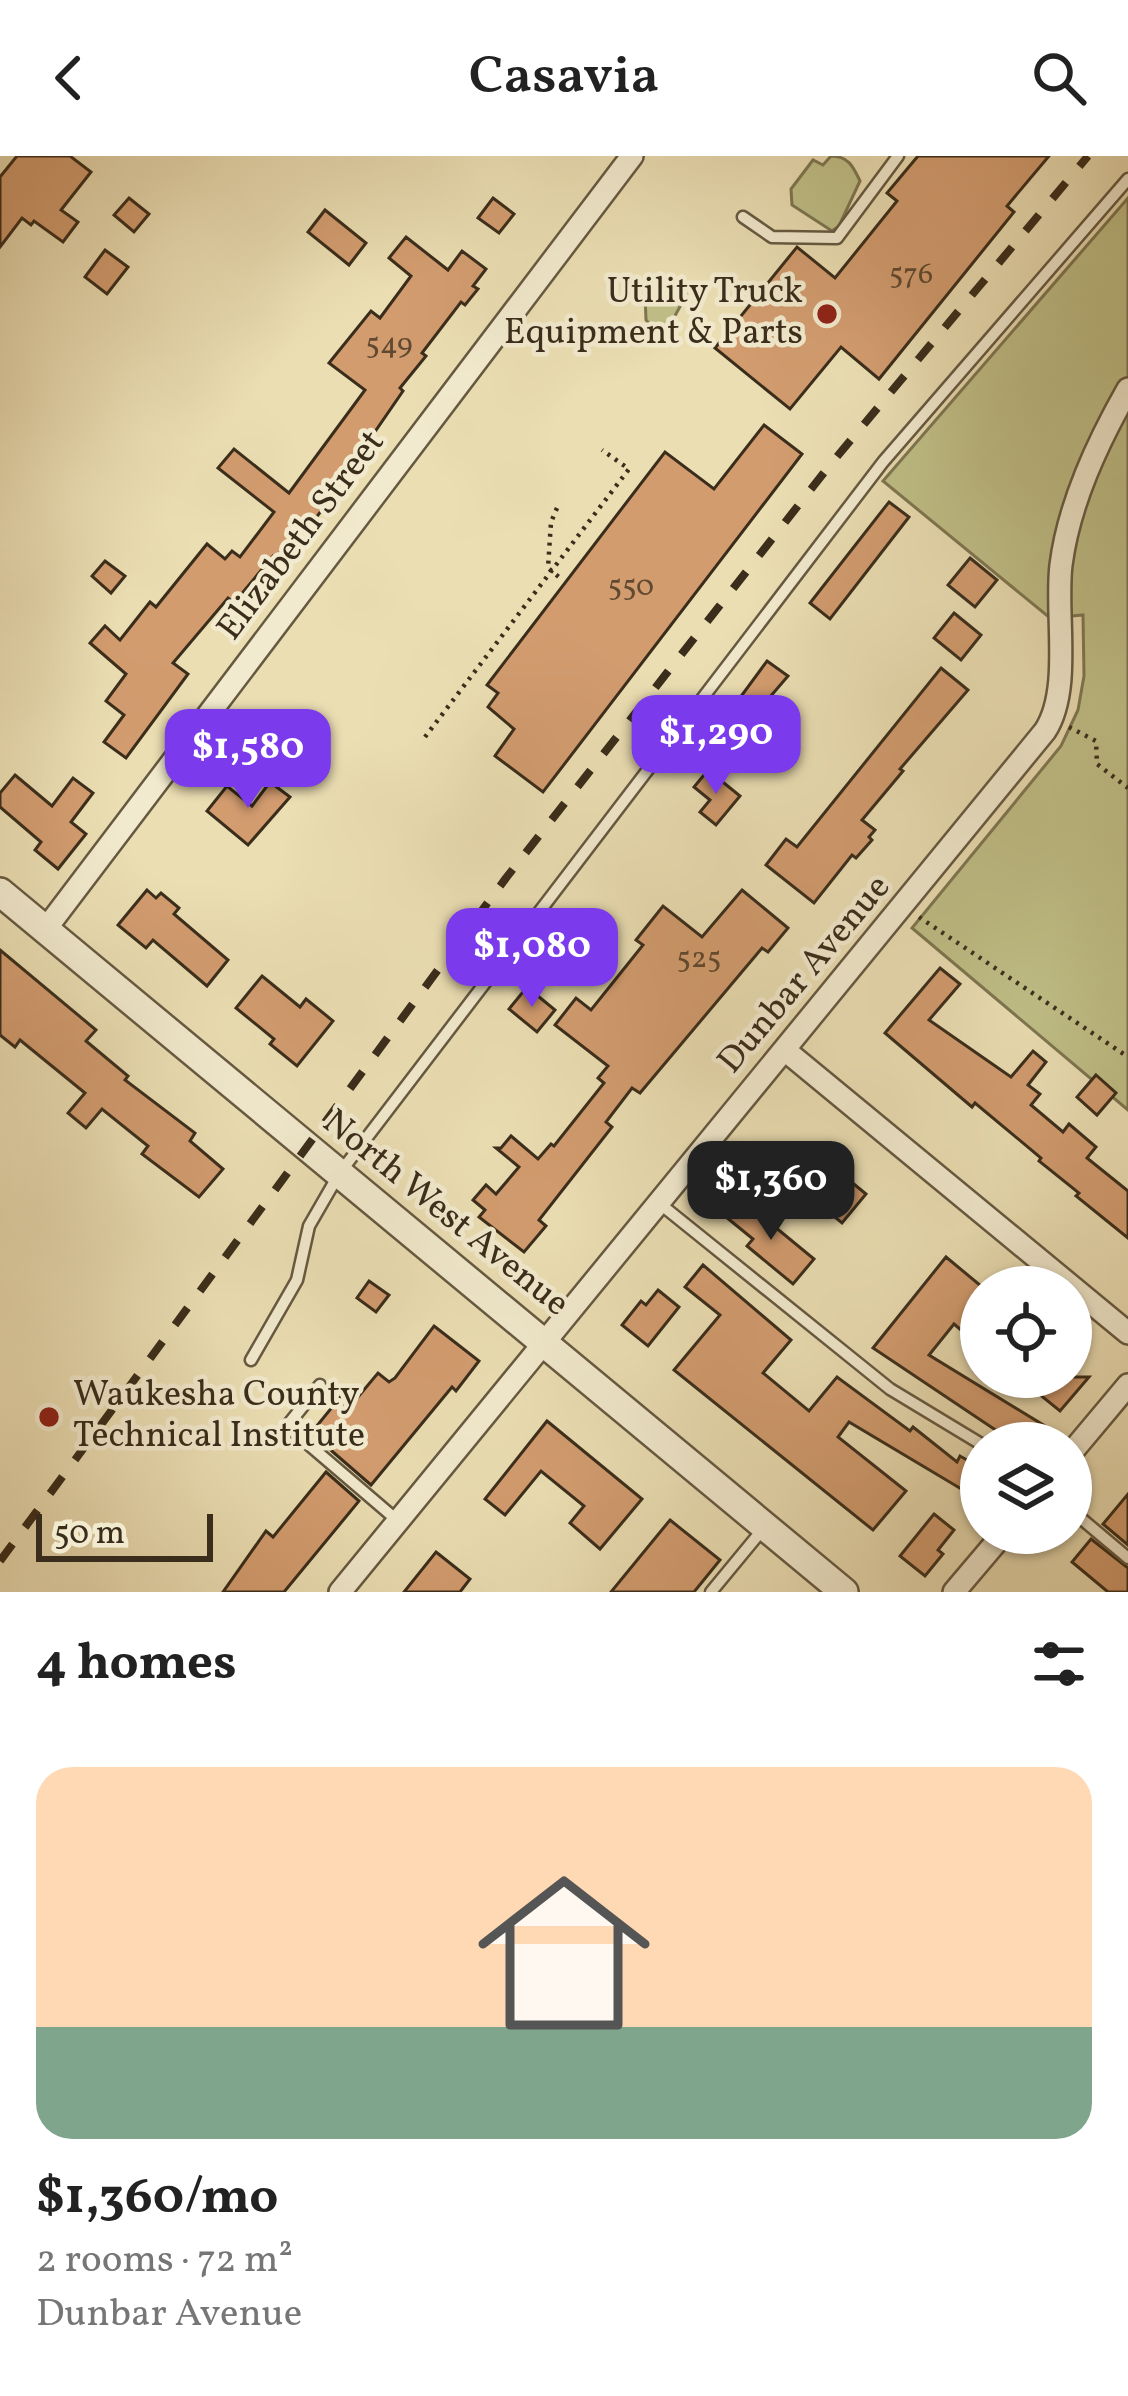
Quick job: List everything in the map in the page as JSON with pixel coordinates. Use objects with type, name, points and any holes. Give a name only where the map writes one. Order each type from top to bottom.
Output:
[{"type":"street","name":"Elizabeth Street","points":[[45,929],[632,156]]},
{"type":"street","points":[[1053,719],[1059,702],[1062,560],[1091,464],[1128,389]]},
{"type":"street","name":"Dunbar Avenue","points":[[340,1592],[905,907],[1053,719]]},
{"type":"street","name":"North West Avenue","points":[[0,892],[844,1592]]},
{"type":"street","points":[[786,1051],[1128,1333]]},
{"type":"street","points":[[1092,1428],[1128,1385]]},
{"type":"street","points":[[954,1592],[986,1554]]},
{"type":"lane","points":[[743,217],[772,237],[837,238],[898,156]]},
{"type":"lane","points":[[251,1360],[297,1280],[309,1226],[339,1174],[883,462],[1128,179]]},
{"type":"lane","points":[[659,1203],[890,1389],[960,1431]]},
{"type":"lane","points":[[320,1385],[287,1426],[398,1521]]},
{"type":"lane","points":[[711,1592],[765,1526]]},
{"type":"lane","points":[[1092,1528],[1128,1558]]},
{"type":"path","points":[[425,737],[629,469],[602,450]]},
{"type":"path","points":[[550,570],[550,522],[557,508]]},
{"type":"path","points":[[550,570],[560,578]]},
{"type":"path","points":[[1053,719],[1096,740],[1097,764],[1128,788]]},
{"type":"path","points":[[905,907],[1128,1057]]},
{"type":"shaded area","points":[[831,156],[849,163],[860,181],[839,226],[832,231],[792,205],[791,189],[813,160],[823,165]]},
{"type":"shaded area","points":[[1128,198],[1128,1110],[912,928],[1061,746],[1078,710],[1084,676],[1083,615],[1050,618],[883,481]]},
{"type":"shaded area","points":[[674,282],[685,287],[686,296],[667,330],[657,332],[646,320],[645,295]]},
{"type":"building","points":[[17,156],[70,156],[91,172],[61,210],[78,222],[63,242],[22,218],[0,247],[0,177]]},
{"type":"building","points":[[918,156],[1049,156],[1007,206],[1014,212],[879,379],[841,347],[790,409],[715,348],[797,247],[835,278],[897,201],[887,193]]},
{"type":"building","points":[[129,198],[149,214],[134,232],[114,215]]},
{"type":"building","points":[[493,198],[514,214],[499,233],[478,218]]},
{"type":"building","points":[[325,210],[366,243],[349,265],[308,232]]},
{"type":"building","points":[[406,237],[448,270],[462,251],[486,269],[473,286],[478,289],[465,305],[461,302],[422,353],[426,356],[400,388],[403,391],[322,498],[328,502],[312,523],[306,519],[276,558],[234,603],[228,598],[173,663],[188,674],[126,758],[104,742],[124,715],[106,701],[126,674],[90,643],[105,626],[120,640],[150,602],[156,607],[207,544],[225,559],[232,551],[240,557],[274,512],[218,468],[234,449],[289,493],[365,390],[329,363],[371,311],[380,318],[411,276],[389,258]]},
{"type":"building","points":[[105,250],[128,267],[107,294],[85,277]]},
{"type":"building","points":[[764,425],[802,454],[543,792],[495,756],[514,729],[488,707],[498,693],[487,685],[665,452],[714,489]]},
{"type":"building","points":[[889,502],[909,517],[830,619],[810,603]]},
{"type":"building","points":[[970,558],[997,580],[975,607],[948,585]]},
{"type":"building","points":[[105,561],[125,576],[111,593],[92,576]]},
{"type":"building","points":[[954,613],[981,635],[961,660],[934,638]]},
{"type":"building","points":[[767,661],[788,676],[732,741],[712,724],[730,702],[734,706]]},
{"type":"building","points":[[941,668],[968,690],[862,820],[875,830],[869,837],[872,840],[856,858],[852,855],[814,903],[766,865],[786,839],[797,847]]},
{"type":"building","points":[[708,770],[740,796],[716,825],[700,812],[710,800],[694,787]]},
{"type":"building","points":[[15,775],[52,806],[73,778],[93,793],[71,822],[86,834],[58,869],[35,850],[41,842],[0,807],[0,793]]},
{"type":"building","points":[[270,782],[290,797],[248,845],[207,811],[227,786],[252,806]]},
{"type":"building","points":[[147,890],[156,898],[161,893],[179,908],[174,914],[228,960],[207,986],[153,940],[146,948],[118,925]]},
{"type":"building","points":[[742,890],[788,928],[768,952],[762,948],[640,1093],[632,1088],[606,1122],[612,1127],[539,1220],[546,1226],[524,1252],[479,1217],[485,1210],[473,1200],[486,1185],[496,1194],[519,1167],[496,1148],[511,1136],[538,1159],[604,1083],[598,1078],[608,1066],[555,1025],[576,998],[591,1010],[643,945],[636,940],[663,906],[702,937]]},
{"type":"building","points":[[0,950],[96,1030],[86,1041],[128,1076],[125,1080],[195,1133],[190,1141],[223,1169],[199,1197],[142,1154],[148,1146],[102,1109],[86,1128],[68,1113],[85,1093],[20,1040],[15,1047],[0,1035]]},
{"type":"building","points":[[940,968],[960,984],[929,1020],[1011,1077],[1033,1051],[1046,1062],[1028,1085],[1040,1094],[1031,1105],[1063,1132],[1069,1124],[1096,1147],[1087,1158],[1128,1191],[1128,1238],[1076,1196],[1079,1193],[1041,1158],[885,1033]]},
{"type":"building","points":[[262,976],[300,1007],[306,999],[333,1021],[297,1066],[270,1044],[274,1039],[236,1008]]},
{"type":"building","points":[[527,987],[555,1010],[537,1032],[509,1009]]},
{"type":"building","points":[[1096,1075],[1116,1093],[1097,1115],[1077,1097]]},
{"type":"building","points":[[816,1153],[866,1194],[842,1223],[792,1182]]},
{"type":"building","points":[[741,1199],[814,1259],[793,1284],[747,1246],[753,1239],[726,1217]]},
{"type":"building","points":[[946,1257],[960,1269],[960,1329],[954,1324],[929,1355],[960,1374],[960,1398],[999,1398],[1038,1422],[984,1422],[873,1348]]},
{"type":"building","points":[[703,1265],[791,1340],[763,1373],[809,1411],[837,1377],[957,1462],[960,1456],[960,1488],[849,1422],[838,1437],[906,1491],[873,1530],[674,1370],[720,1315],[685,1287]]},
{"type":"building","points":[[369,1281],[389,1295],[376,1312],[357,1298]]},
{"type":"building","points":[[658,1290],[679,1307],[648,1346],[622,1325],[641,1301],[646,1305]]},
{"type":"building","points":[[434,1326],[479,1361],[371,1485],[311,1433],[342,1395],[353,1403],[378,1373],[389,1382],[395,1378]]},
{"type":"building","points":[[1044,1398],[1071,1398],[1060,1411]]},
{"type":"building","points":[[547,1421],[642,1499],[600,1549],[570,1523],[584,1506],[541,1471],[505,1515],[485,1499]]},
{"type":"building","points":[[326,1472],[359,1501],[284,1592],[223,1592],[266,1531],[273,1537]]},
{"type":"building","points":[[1128,1494],[1128,1545],[1103,1524]]},
{"type":"building","points":[[934,1514],[954,1530],[925,1576],[900,1556]]},
{"type":"building","points":[[670,1520],[720,1560],[694,1592],[611,1592]]},
{"type":"building","points":[[1092,1540],[1128,1568],[1128,1592],[1108,1592],[1072,1562],[1079,1554],[1092,1554]]},
{"type":"building","points":[[436,1552],[470,1579],[460,1592],[404,1592]]},
{"type":"railway","points":[[0,1561],[506,878],[830,465],[1088,156]]},
{"type":"place","name":"Utility Truck Equipment & Parts","points":[[827,314]]},
{"type":"place","name":"Waukesha County Technical Institute","points":[[49,1417]]}]
